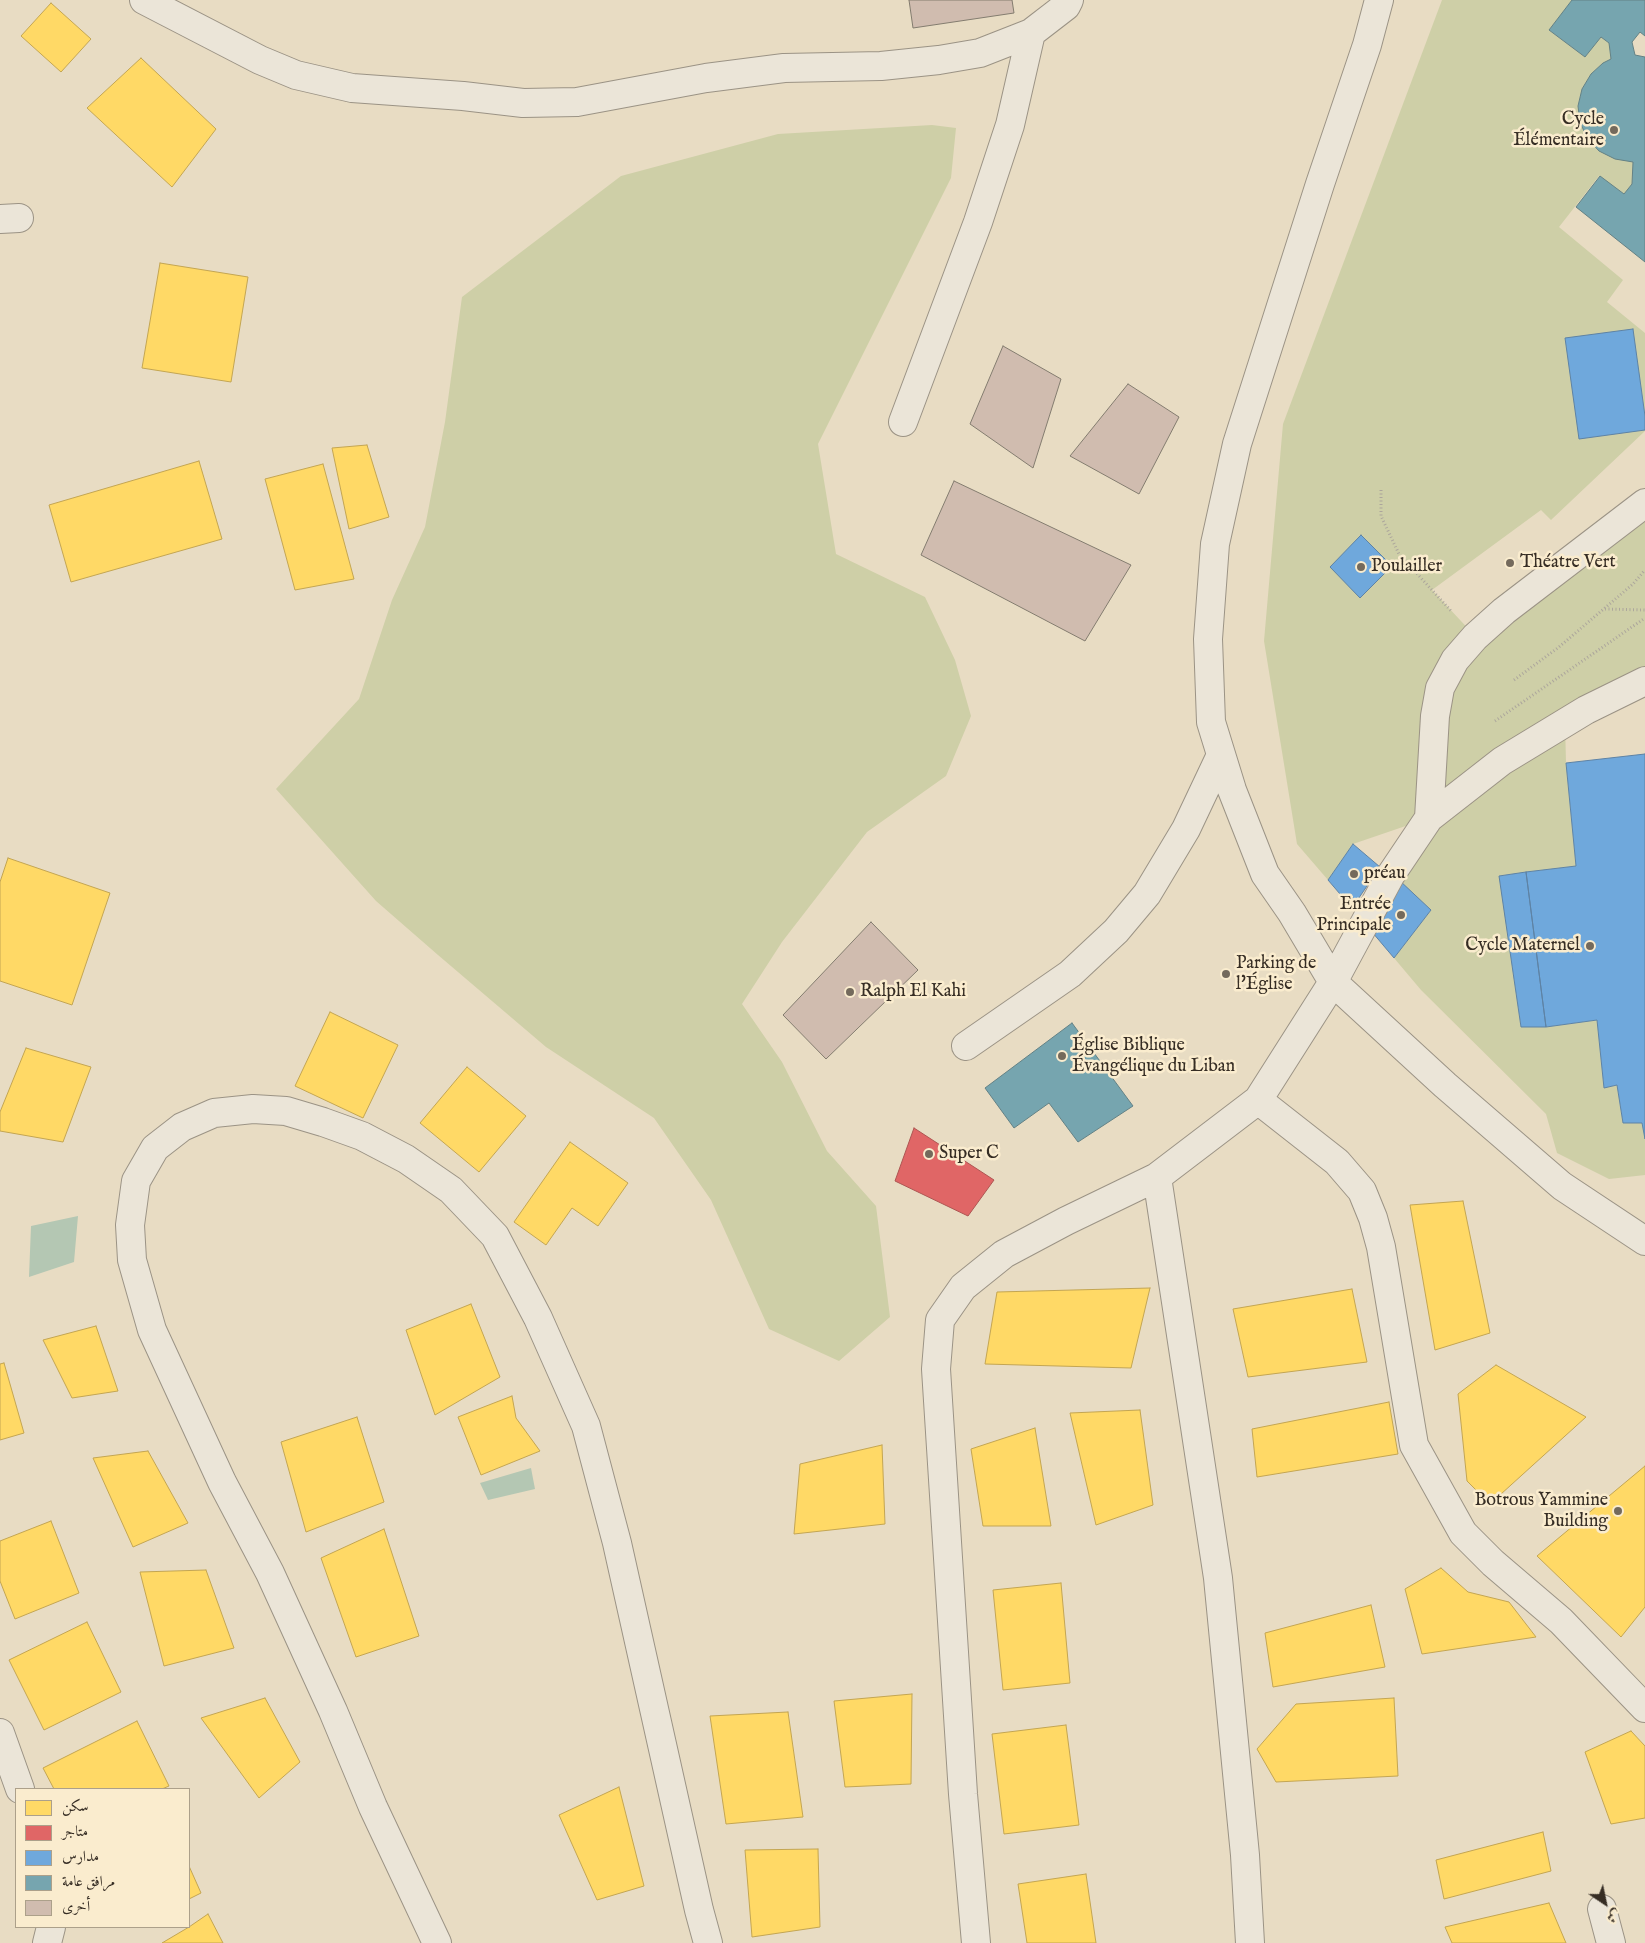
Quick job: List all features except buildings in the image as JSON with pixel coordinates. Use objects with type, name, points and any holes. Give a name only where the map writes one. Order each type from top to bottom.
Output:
[{"type":"street","points":[[144,0],[260,60],[296,76],[352,88],[463,96],[523,103],[577,102],[706,78],[784,68],[881,66],[939,60],[980,53],[1031,33],[1066,6],[1069,0]]},
{"type":"street","points":[[1379,0],[1367,45],[1320,184],[1237,444],[1215,544],[1208,639],[1211,722],[1232,790],[1265,874],[1292,913],[1334,982],[1445,1086],[1562,1186],[1645,1241]]},
{"type":"street","points":[[903,422],[978,222],[1010,125],[1031,33]]},
{"type":"street","points":[[1429,818],[1435,716],[1440,688],[1455,660],[1475,637],[1504,612],[1645,503]]},
{"type":"street","points":[[976,1943],[963,1794],[936,1369],[940,1320],[963,1287],[1004,1254],[1066,1221],[1157,1177],[1258,1100],[1334,982],[1390,876],[1429,818],[1502,761],[1586,710],[1645,681]]},
{"type":"street","points":[[966,1046],[1070,974],[1116,932],[1146,894],[1186,829],[1221,755]]},
{"type":"street","points":[[1258,1100],[1337,1162],[1362,1191],[1373,1218],[1381,1247],[1414,1445],[1463,1533],[1493,1563],[1561,1621],[1645,1708]]},
{"type":"street","points":[[437,1943],[373,1807],[333,1711],[270,1573],[222,1482],[152,1330],[132,1260],[130,1225],[136,1181],[155,1148],[182,1127],[214,1113],[253,1109],[286,1111],[362,1136],[406,1159],[452,1190],[495,1236],[538,1318],[586,1426],[617,1543],[696,1900],[708,1943]]},
{"type":"street","points":[[1157,1177],[1218,1578],[1245,1855],[1250,1943]]},
{"type":"street","points":[[0,1733],[20,1788]]},
{"type":"street","points":[[1602,1908],[1611,1943]]},
{"type":"street","points":[[47,1943],[51,1928]]},
{"type":"path","points":[[1381,490],[1381,516],[1399,554],[1475,637]]},
{"type":"path","points":[[1514,680],[1559,647],[1633,584],[1645,570]]},
{"type":"path","points":[[1604,608],[1645,610]]},
{"type":"path","points":[[1496,721],[1645,618]]},
{"type":"shaded area","points":[[1442,0],[1572,0],[1549,30],[1585,57],[1601,37],[1609,43],[1611,59],[1603,63],[1591,74],[1582,89],[1578,106],[1580,122],[1587,138],[1633,162],[1632,184],[1624,194],[1599,176],[1559,227],[1623,280],[1607,302],[1645,333],[1645,431],[1551,520],[1541,510],[1432,590],[1475,636],[1645,503],[1645,681],[1565,722],[1566,763],[1576,866],[1500,876],[1521,1027],[1546,1027],[1597,1020],[1604,1088],[1617,1085],[1623,1123],[1642,1123],[1645,1139],[1645,1175],[1609,1179],[1557,1153],[1546,1114],[1421,990],[1394,958],[1431,910],[1390,876],[1429,818],[1353,844],[1328,880],[1297,844],[1264,641],[1283,424]]},
{"type":"shaded area","points":[[932,125],[956,128],[951,178],[818,444],[836,554],[925,597],[955,660],[971,716],[946,776],[867,832],[782,942],[742,1004],[782,1062],[827,1151],[876,1206],[890,1317],[839,1361],[769,1329],[711,1200],[654,1118],[546,1047],[438,955],[376,901],[276,789],[359,699],[392,600],[425,527],[445,422],[462,297],[621,176],[778,134]]},
{"type":"shaded area","points":[[78,1216],[74,1262],[29,1277],[31,1226]]},
{"type":"shaded area","points":[[531,1468],[535,1489],[488,1500],[480,1483]]},
{"type":"place","name":"Cycle Élémentaire","points":[[1614,130]]},
{"type":"place","name":"Théatre Vert","points":[[1510,563]]},
{"type":"place","name":"Poulailler","points":[[1361,567]]},
{"type":"place","name":"préau","points":[[1354,874]]},
{"type":"place","name":"Entrée Principale","points":[[1401,915]]},
{"type":"place","name":"Cycle Maternel","points":[[1590,946]]},
{"type":"place","name":"Parking de l'Église","points":[[1226,974]]},
{"type":"place","name":"Ralph El Kahi","points":[[850,992]]},
{"type":"place","name":"Église Biblique Évangélique du Liban","points":[[1062,1056]]},
{"type":"place","name":"Super C","points":[[929,1154]]},
{"type":"place","name":"Botrous Yammine Building","points":[[1618,1511]]}]
